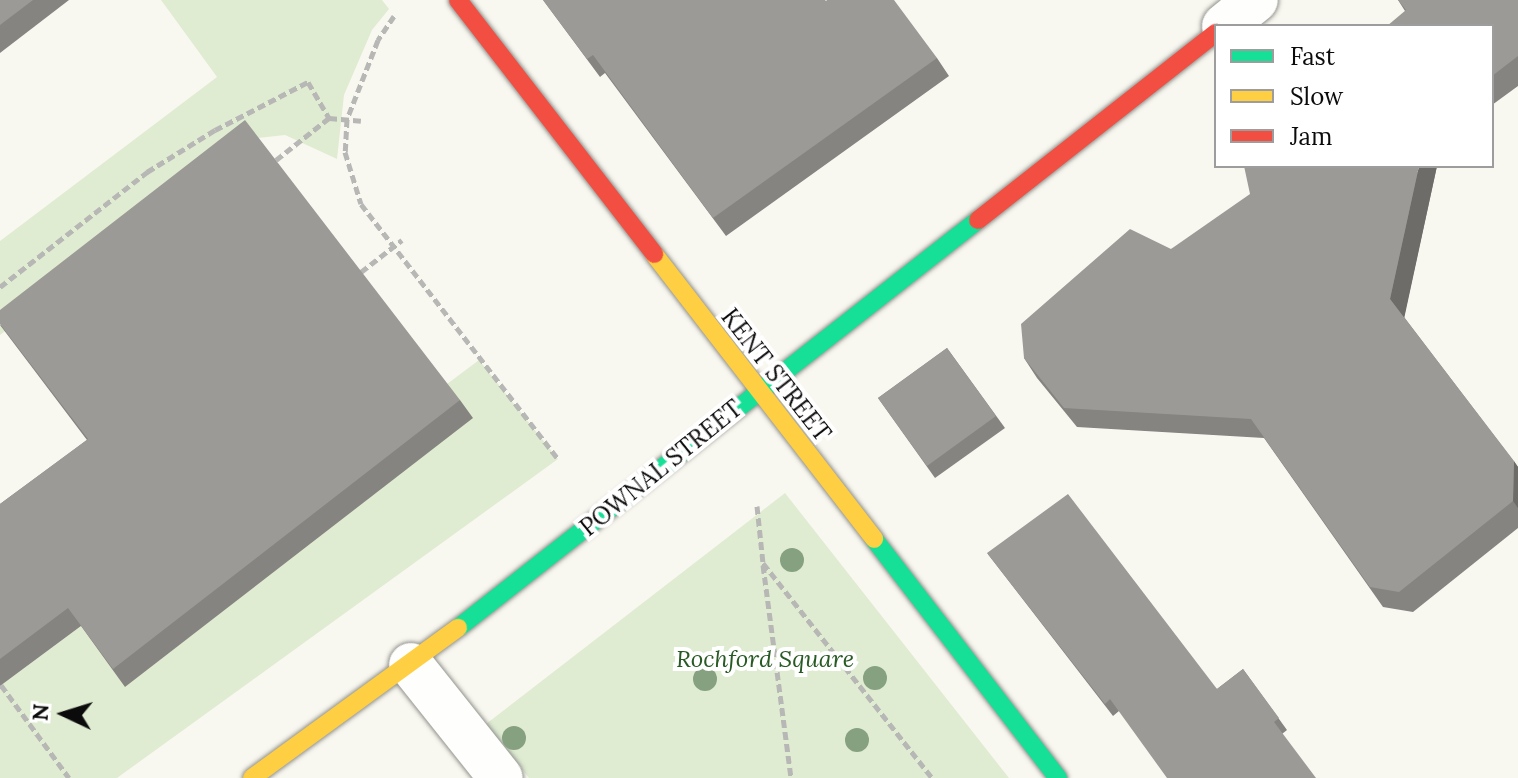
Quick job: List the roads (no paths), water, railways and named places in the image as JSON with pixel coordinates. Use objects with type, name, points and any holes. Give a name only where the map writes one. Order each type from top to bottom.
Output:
[{"type":"street","name":"KENT STREET","points":[[458,0],[1058,778]]},
{"type":"street","points":[[1226,24],[1256,0]]},
{"type":"street","name":"POWNAL STREET","points":[[252,778],[411,665],[1214,35]]},
{"type":"street","points":[[411,665],[501,778]]},
{"type":"park label","name":"Rochford Square","points":[[765,659]]}]
